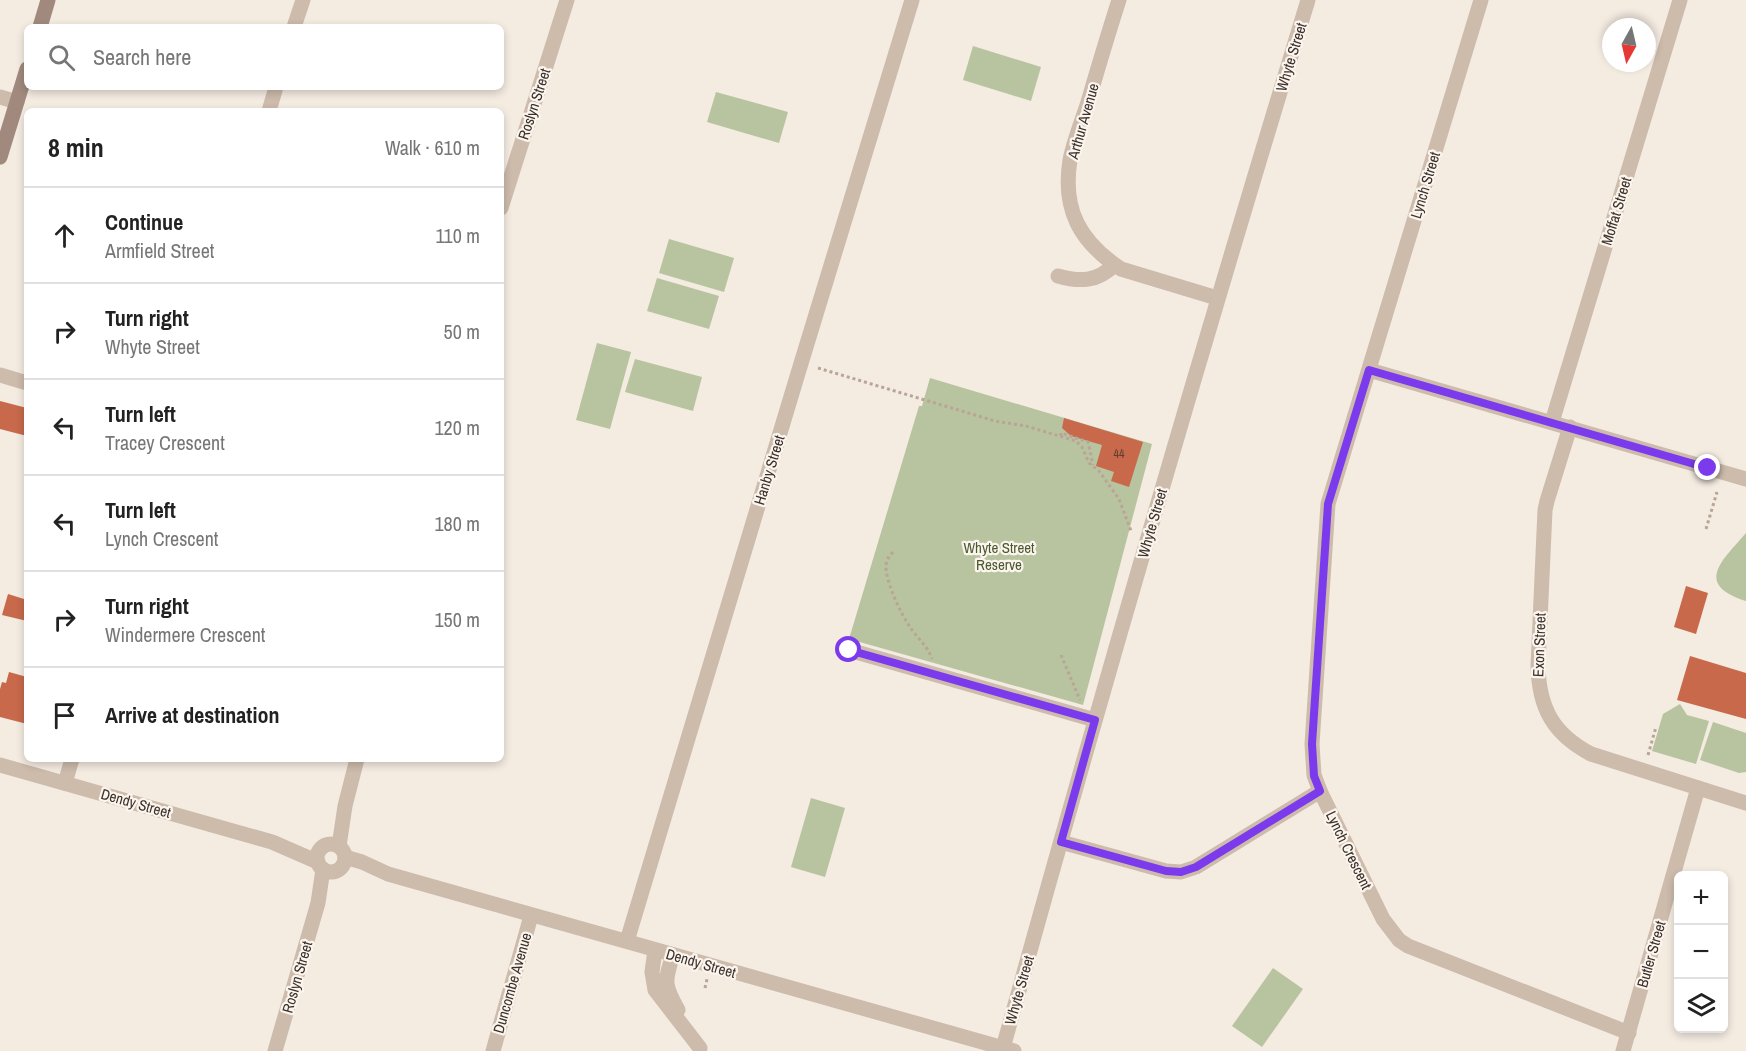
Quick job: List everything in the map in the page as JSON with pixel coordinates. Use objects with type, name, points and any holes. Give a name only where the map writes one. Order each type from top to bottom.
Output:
[{"type":"main road","points":[[41,24],[48,0]]},
{"type":"main road","points":[[0,157],[24,79]]},
{"type":"street","points":[[295,24],[303,0]]},
{"type":"street","name":"Roslyn Street","points":[[504,199],[567,0]]},
{"type":"street","name":"Hanby Street","points":[[627,942],[912,0]]},
{"type":"street","name":"Arthur Avenue","points":[[1119,0],[1070,158],[1068,191],[1075,221],[1094,249],[1114,265],[1134,274],[1217,298]]},
{"type":"street","name":"Whyte Street","points":[[1008,1049],[1095,720],[1217,298],[1308,0]]},
{"type":"street","name":"Lynch Street","points":[[1369,370],[1481,0]]},
{"type":"street","name":"Moffat Street","points":[[1552,422],[1680,0]]},
{"type":"street","points":[[270,108],[275,90]]},
{"type":"street","points":[[0,97],[17,102]]},
{"type":"street","points":[[1058,276],[1086,281],[1108,272],[1114,265]]},
{"type":"street","points":[[1369,370],[1746,479]]},
{"type":"street","name":"Lynch Crescent","points":[[1369,370],[1328,504],[1312,744],[1314,776],[1383,919],[1399,940],[1408,946],[1629,1032]]},
{"type":"street","points":[[0,375],[24,382]]},
{"type":"street","name":"Exon Street","points":[[1570,427],[1545,510],[1538,684],[1548,715],[1565,738],[1575,746],[1606,759],[1746,803]]},
{"type":"street","points":[[849,650],[1095,720]]},
{"type":"street","points":[[65,783],[71,762]]},
{"type":"street","name":"Roslyn Street","points":[[275,1051],[356,762]]},
{"type":"street","name":"Dendy Street","points":[[0,765],[331,858],[359,872],[388,874],[1008,1049]]},
{"type":"street","name":"Butler Street","points":[[1623,1051],[1698,788]]},
{"type":"street","points":[[1061,842],[1166,871],[1181,872],[1196,867],[1320,791]]},
{"type":"street","name":"Duncombe Avenue","points":[[493,1051],[531,916]]},
{"type":"street","points":[[655,950],[652,972],[655,990],[701,1049]]},
{"type":"street","points":[[673,955],[666,976],[668,990],[701,1049]]},
{"type":"path","points":[[818,368],[995,421],[1063,433],[1086,440],[1093,466]]},
{"type":"path","points":[[1063,433],[1079,443],[1089,463],[1104,477],[1119,499],[1131,531]]},
{"type":"path","points":[[1706,529],[1717,492]]},
{"type":"path","points":[[893,552],[886,563],[889,580],[904,618],[932,656],[932,674]]},
{"type":"path","points":[[1061,655],[1082,704]]},
{"type":"path","points":[[1648,755],[1656,727]]},
{"type":"green space","points":[[973,46],[1041,67],[1031,101],[963,80]]},
{"type":"green space","points":[[716,92],[788,112],[779,143],[707,122]]},
{"type":"green space","points":[[669,239],[734,258],[724,292],[659,273]]},
{"type":"green space","points":[[657,278],[719,296],[709,329],[647,311]]},
{"type":"green space","points":[[597,343],[631,352],[610,429],[576,420]]},
{"type":"green space","points":[[635,359],[702,377],[693,411],[625,392]]},
{"type":"green space","name":"Whyte Street Reserve","points":[[930,378],[1152,444],[1083,705],[849,639],[919,406],[922,406]]},
{"type":"green space","points":[[1746,533],[1746,601],[1720,587],[1717,579],[1722,562]]},
{"type":"green space","points":[[1680,704],[1687,715],[1709,721],[1696,764],[1652,751],[1663,714]]},
{"type":"green space","points":[[1713,722],[1746,733],[1746,772],[1739,773],[1700,760]]},
{"type":"green space","points":[[811,798],[845,808],[825,877],[791,867]]},
{"type":"green space","points":[[1273,968],[1303,989],[1262,1047],[1232,1026]]},
{"type":"building","points":[[0,401],[24,407],[24,435],[0,429]]},
{"type":"building","points":[[1064,418],[1143,442],[1129,487],[1111,481],[1114,472],[1096,466],[1102,445],[1071,436],[1062,428]]},
{"type":"building","points":[[1686,586],[1708,593],[1696,634],[1674,627]]},
{"type":"building","points":[[8,594],[24,599],[24,620],[2,615]]},
{"type":"building","points":[[1690,656],[1746,673],[1746,719],[1677,700]]},
{"type":"building","points":[[9,672],[24,676],[24,723],[0,717],[0,689],[2,682],[6,683]]},
{"type":"route","points":[[849,650],[1095,720],[1061,842],[1166,871],[1181,872],[1196,867],[1320,791],[1314,776],[1312,744],[1328,504],[1369,370],[1708,468]]}]
